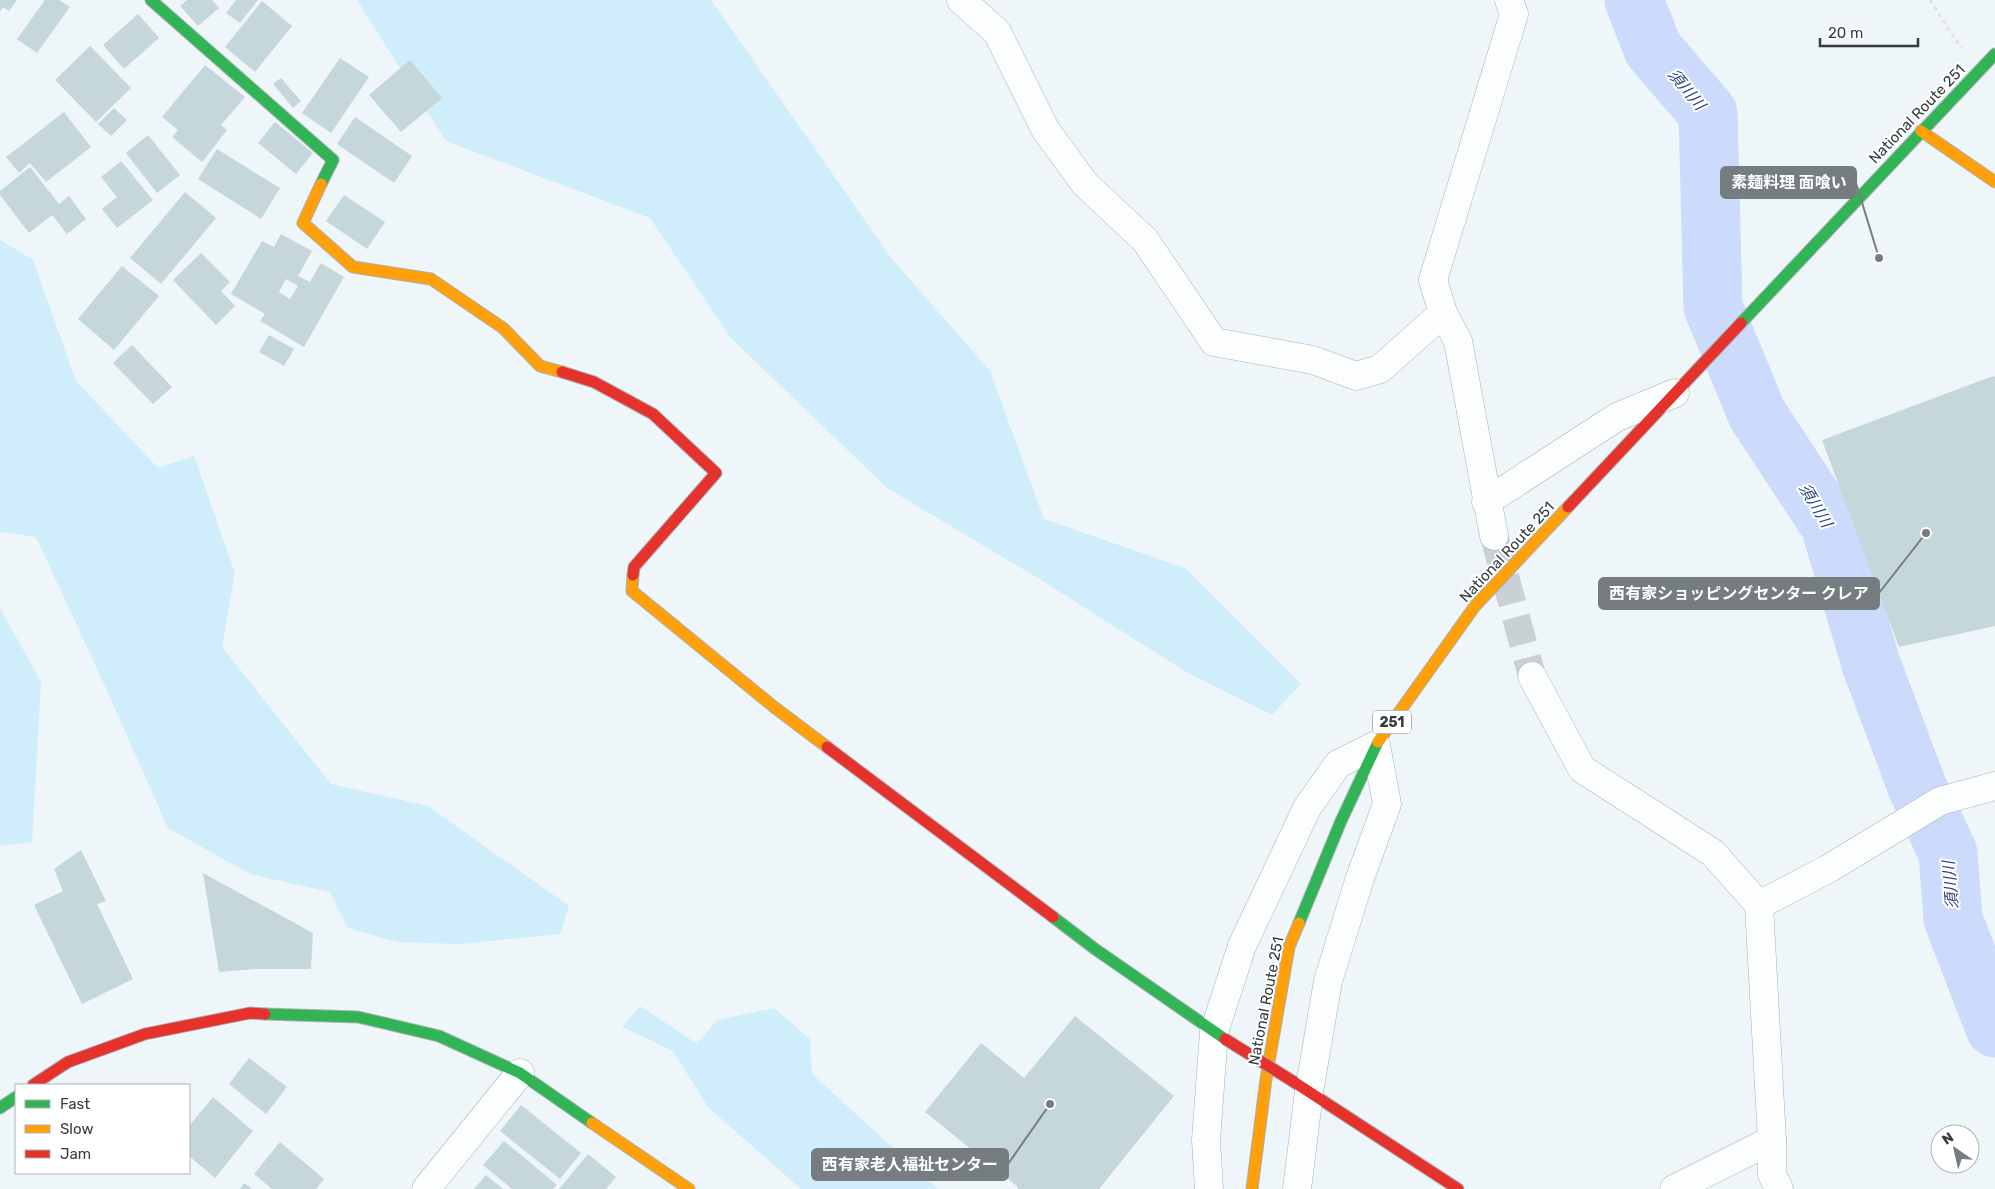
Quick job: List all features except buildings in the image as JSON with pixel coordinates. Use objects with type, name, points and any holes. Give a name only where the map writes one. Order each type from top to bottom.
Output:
[{"type":"main road","points":[[151,0],[333,160],[303,223],[353,267],[431,279],[503,328],[540,366],[594,382],[653,414],[716,473],[634,567],[632,591],[789,719],[1095,949],[1220,1036],[1458,1189]]},
{"type":"main road","name":"National Route 251","points":[[1252,1189],[1266,1079],[1288,947],[1341,821],[1376,745],[1475,606],[1995,54]]},
{"type":"main road","points":[[1921,131],[1995,182]]},
{"type":"main road","points":[[35,1084],[68,1062],[146,1034],[250,1013],[358,1017],[439,1036],[520,1073],[689,1189]]},
{"type":"main road","points":[[0,1108],[15,1097]]},
{"type":"street","points":[[961,0],[997,32],[1045,129],[1085,184],[1145,240],[1214,342],[1314,360],[1356,376],[1380,369],[1443,312]]},
{"type":"street","points":[[1494,536],[1486,502],[1458,342],[1443,312],[1433,280],[1514,14],[1509,0]]},
{"type":"street","points":[[1486,502],[1616,417],[1675,393]]},
{"type":"street","points":[[1532,676],[1582,769],[1713,853],[1759,905],[1772,1140],[1772,1174],[1779,1189]]},
{"type":"street","points":[[1209,1189],[1206,1140],[1220,1036],[1242,946],[1307,808],[1338,764],[1376,745],[1387,804],[1360,878],[1328,981],[1301,1087],[1297,1189]]},
{"type":"street","points":[[1759,905],[1828,869],[1940,800],[1995,786]]},
{"type":"street","points":[[426,1189],[520,1073]]},
{"type":"street","points":[[1674,1189],[1772,1140]]},
{"type":"path","points":[[1930,0],[1977,73]]},
{"type":"shaded area","points":[[357,0],[711,0],[892,259],[990,371],[1044,519],[1185,568],[1301,684],[1272,715],[1188,673],[1041,580],[887,488],[730,337],[650,218],[446,141]]},
{"type":"shaded area","points":[[0,240],[33,260],[76,381],[158,468],[194,456],[235,573],[222,647],[331,784],[428,806],[569,906],[560,934],[460,944],[397,942],[348,928],[330,892],[250,874],[168,828],[36,537],[0,532]]},
{"type":"shaded area","points":[[0,608],[41,682],[32,842],[0,846]]},
{"type":"shaded area","points":[[640,1006],[697,1044],[717,1020],[774,1008],[810,1039],[812,1074],[938,1189],[801,1189],[708,1107],[673,1051],[622,1027]]},
{"type":"waterway","name":"須川川","points":[[1634,0],[1653,49],[1708,113],[1713,307],[1757,414],[1830,525],[1871,664],[1918,789],[1948,853],[1953,919],[1995,1028]]},
{"type":"tunnel","points":[[1494,536],[1532,676]]},
{"type":"traffic: fast","points":[[151,0],[333,160],[321,184]]},
{"type":"traffic: fast","points":[[1741,323],[1995,54]]},
{"type":"traffic: fast","points":[[1299,923],[1341,821],[1378,742]]},
{"type":"traffic: fast","points":[[1053,917],[1095,949],[1225,1039]]},
{"type":"traffic: fast","points":[[265,1014],[358,1017],[439,1036],[520,1073],[592,1123]]},
{"type":"traffic: fast","points":[[0,1108],[15,1098]]},
{"type":"traffic: slow","points":[[1921,131],[1995,182]]},
{"type":"traffic: slow","points":[[321,184],[303,223],[353,267],[431,279],[503,328],[540,366],[562,372]]},
{"type":"traffic: slow","points":[[1378,742],[1475,606],[1568,507]]},
{"type":"traffic: slow","points":[[633,575],[632,591],[774,707],[827,747]]},
{"type":"traffic: slow","points":[[1252,1189],[1266,1079],[1289,947],[1299,923]]},
{"type":"traffic: slow","points":[[592,1123],[689,1189]]},
{"type":"traffic: jam","points":[[1568,507],[1741,323]]},
{"type":"traffic: jam","points":[[562,372],[594,382],[653,414],[716,473],[634,567],[633,575]]},
{"type":"traffic: jam","points":[[827,747],[1053,917]]},
{"type":"traffic: jam","points":[[35,1084],[68,1062],[145,1034],[250,1013],[265,1014]]},
{"type":"traffic: jam","points":[[1225,1039],[1294,1082]]},
{"type":"traffic: jam","points":[[1294,1082],[1458,1189]]},
{"type":"place","name":"素麺料理 面喰い","points":[[1879,258]]},
{"type":"place","name":"西有家ショッピングセンター クレア","points":[[1926,533]]},
{"type":"place","name":"西有家老人福祉センター","points":[[1050,1104]]}]
